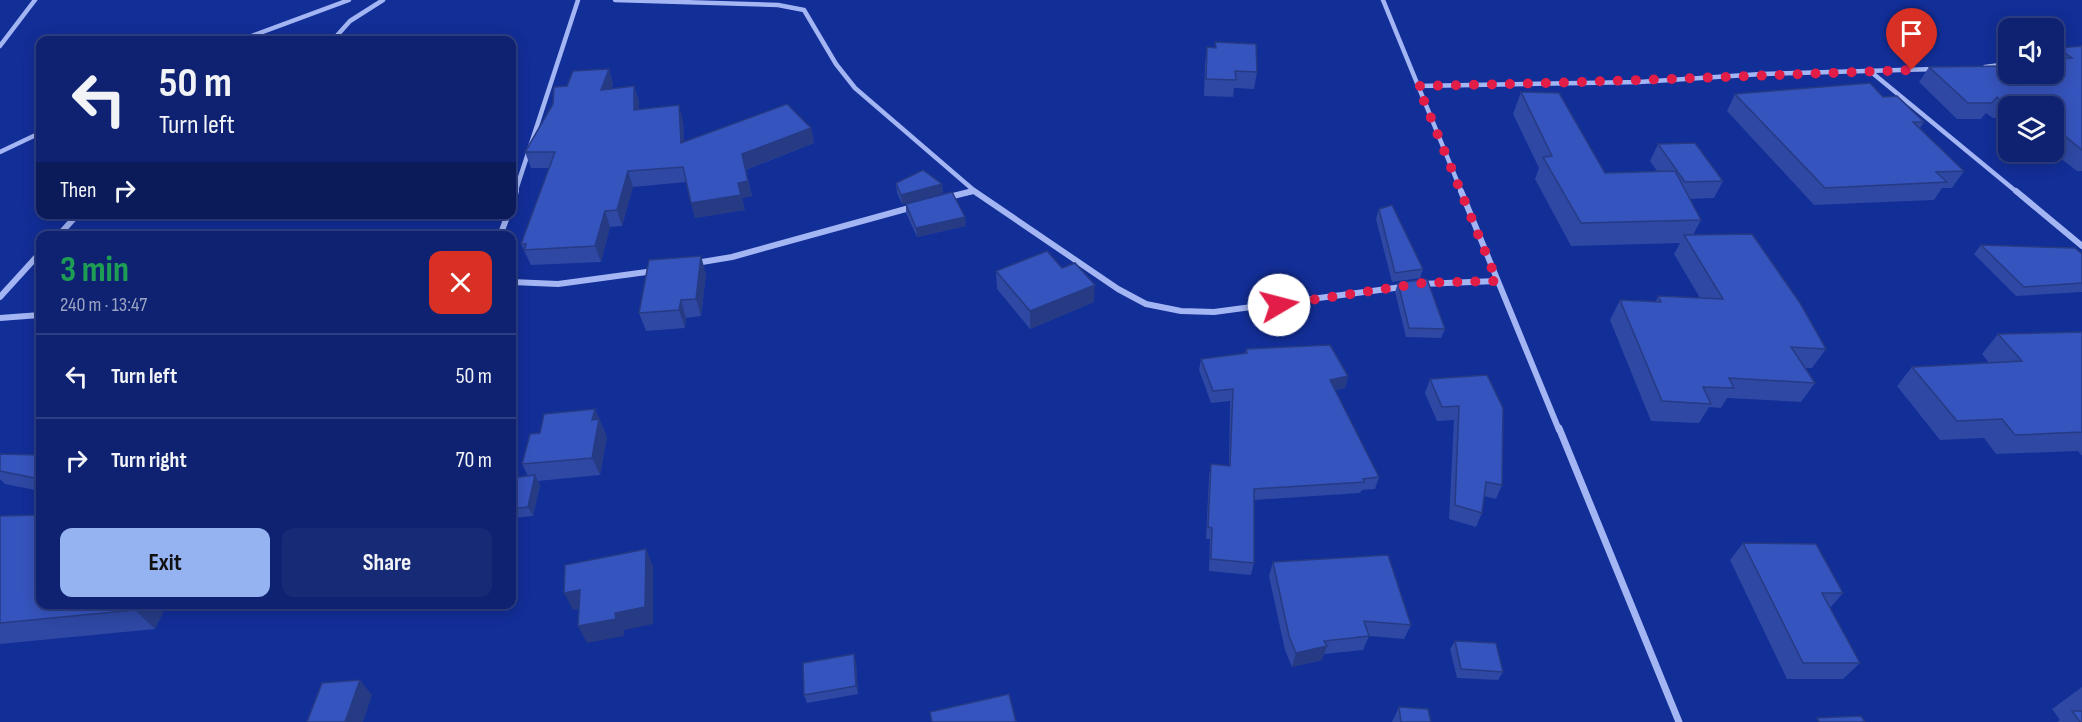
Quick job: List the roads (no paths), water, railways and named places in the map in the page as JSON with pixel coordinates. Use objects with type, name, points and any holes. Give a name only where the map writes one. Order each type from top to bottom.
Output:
[{"type":"street","points":[[0,46],[35,0]]},
{"type":"street","points":[[252,36],[349,0]]},
{"type":"street","points":[[337,36],[350,21],[383,0]]},
{"type":"street","points":[[516,190],[548,84],[578,0]]},
{"type":"street","points":[[615,0],[778,5],[804,10],[836,64],[855,88],[974,191],[1118,289],[1146,304],[1181,311],[1214,312],[1279,305],[1423,283],[1497,281]]},
{"type":"street","points":[[1383,0],[1679,722]]},
{"type":"street","points":[[1976,68],[1998,65]]},
{"type":"street","points":[[1418,86],[1639,82],[1941,69]]},
{"type":"street","points":[[1870,71],[2082,246]]},
{"type":"street","points":[[0,152],[36,135]]},
{"type":"street","points":[[940,200],[974,191]]},
{"type":"street","points":[[685,265],[732,257],[916,206]]},
{"type":"street","points":[[63,231],[73,219]]},
{"type":"street","points":[[0,297],[36,257]]},
{"type":"street","points":[[516,282],[558,284],[661,270]]},
{"type":"street","points":[[0,318],[36,315]]}]
